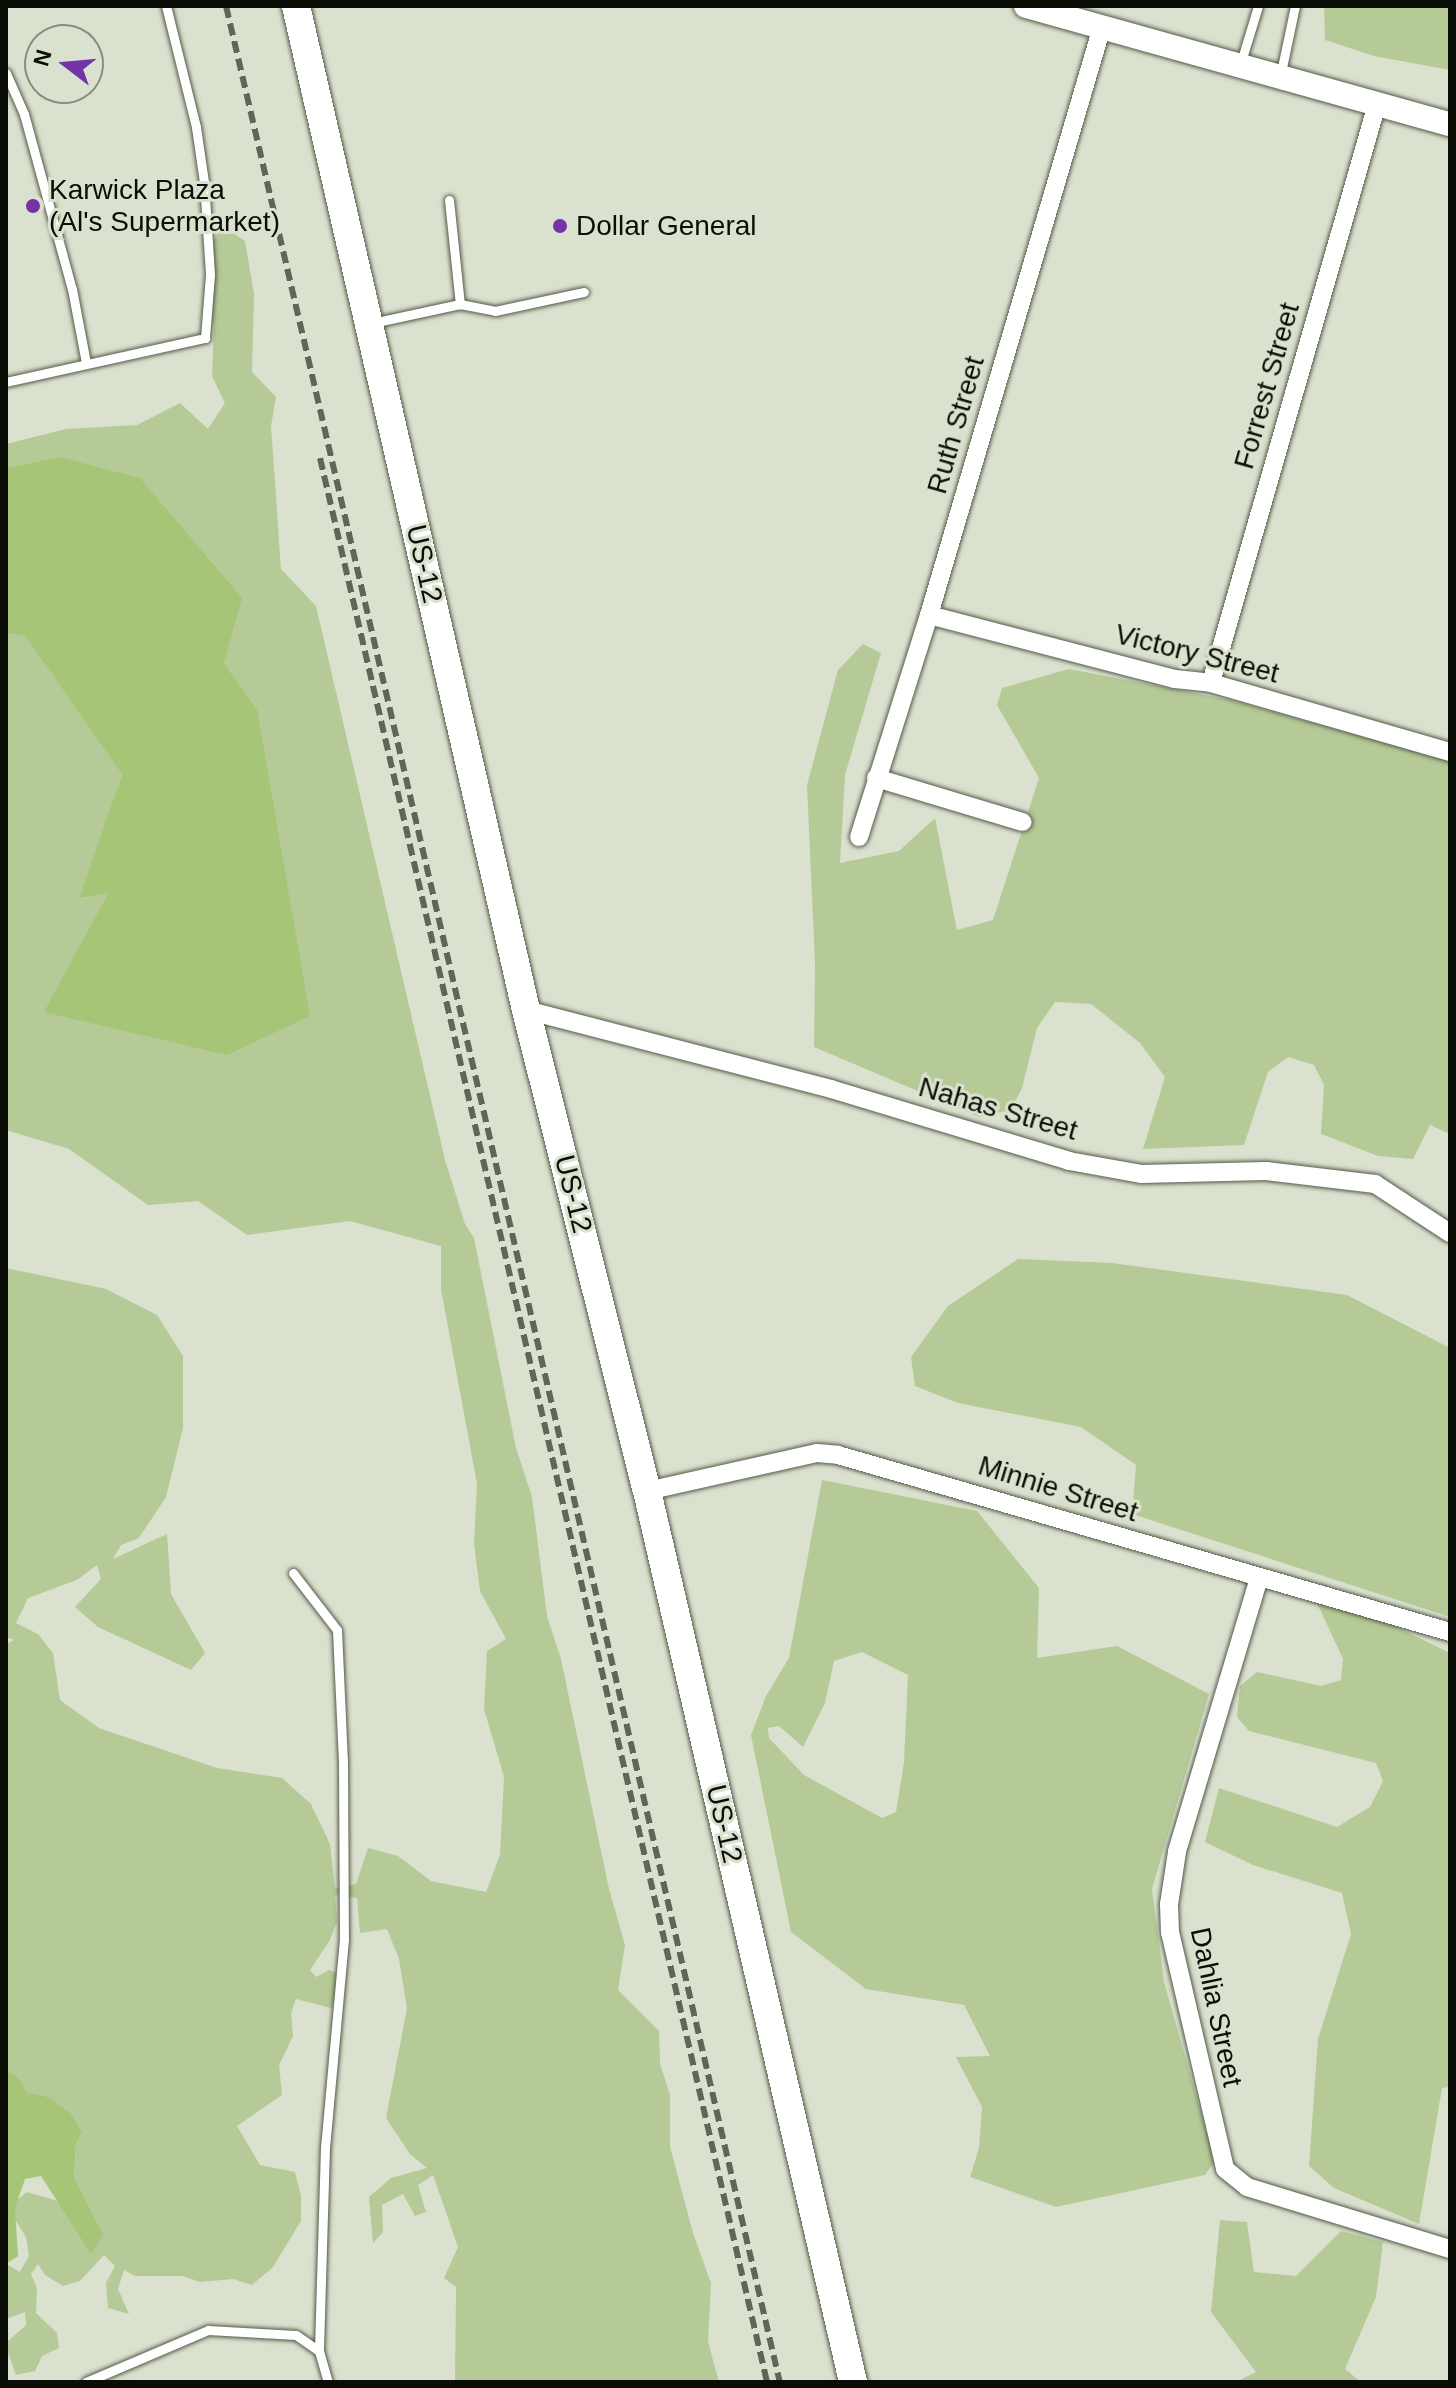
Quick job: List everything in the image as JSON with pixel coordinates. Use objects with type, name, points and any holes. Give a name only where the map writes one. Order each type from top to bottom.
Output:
[{"type":"main road","name":"US-12","points":[[296,6],[526,1010],[647,1491],[853,2382]]},
{"type":"street","points":[[1026,6],[1450,124]]},
{"type":"street","name":"Ruth Street","points":[[859,837],[929,615],[1102,27]]},
{"type":"street","name":"Forrest Street","points":[[1211,683],[1377,104]]},
{"type":"street","name":"Victory Street","points":[[929,615],[1175,679],[1211,683],[1450,752]]},
{"type":"street","points":[[876,778],[1023,822]]},
{"type":"street","name":"Nahas Street","points":[[526,1010],[831,1089],[1069,1161],[1141,1174],[1266,1171],[1375,1184],[1450,1233]]},
{"type":"street","name":"Minnie Street","points":[[647,1491],[817,1453],[838,1455],[1450,1632]]},
{"type":"street","name":"Dahlia Street","points":[[1259,1578],[1177,1852],[1169,1904],[1172,1946],[1225,2169],[1247,2187],[1450,2249]]},
{"type":"lane","points":[[6,382],[205,338],[210,274],[204,182],[196,127],[166,6]]},
{"type":"lane","points":[[1240,65],[1258,6]]},
{"type":"lane","points":[[1280,77],[1295,6]]},
{"type":"lane","points":[[6,73],[22,108],[31,139],[72,289],[86,363]]},
{"type":"lane","points":[[449,200],[460,304]]},
{"type":"lane","points":[[369,323],[460,304],[495,311],[584,292]]},
{"type":"lane","points":[[293,1573],[337,1630],[343,1760],[344,1939],[325,2147],[319,2351],[328,2382]]},
{"type":"lane","points":[[86,2382],[208,2330],[296,2335],[319,2351]]},
{"type":"shaded area","points":[[1324,6],[1450,6],[1450,70],[1374,56],[1325,40]]},
{"type":"shaded area","points":[[222,226],[245,241],[254,294],[252,372],[276,397],[271,426],[281,569],[316,606],[445,1160],[465,1224],[474,1238],[516,1448],[532,1497],[547,1616],[561,1659],[609,1889],[625,1945],[618,1990],[659,2031],[660,2064],[670,2095],[670,2147],[693,2233],[711,2283],[708,2342],[719,2382],[455,2382],[456,2287],[444,2278],[458,2247],[433,2175],[418,2185],[426,2212],[415,2216],[403,2194],[382,2205],[383,2232],[373,2243],[369,2197],[391,2178],[427,2168],[410,2154],[386,2118],[407,2008],[399,1959],[387,1929],[360,1933],[357,1898],[335,1895],[337,1921],[330,1940],[310,1970],[316,1977],[329,1970],[345,1976],[331,2008],[296,1999],[291,2013],[293,2036],[279,2065],[282,2095],[237,2126],[260,2165],[295,2172],[301,2196],[301,2221],[273,2267],[252,2285],[233,2279],[200,2282],[183,2276],[135,2276],[124,2270],[118,2289],[129,2314],[108,2308],[106,2283],[115,2266],[104,2255],[80,2281],[63,2286],[45,2275],[38,2264],[31,2274],[37,2288],[36,2313],[57,2333],[59,2348],[42,2356],[35,2371],[16,2375],[6,2347],[6,2343],[26,2325],[25,2312],[6,2319],[6,2264],[20,2272],[29,2256],[26,2237],[13,2216],[17,2200],[27,2192],[61,2202],[74,2178],[76,2144],[82,2132],[49,2097],[27,2092],[19,2078],[6,2069],[6,1644],[14,1640],[6,1637],[6,1268],[106,1289],[157,1315],[183,1356],[183,1428],[166,1497],[139,1538],[121,1545],[113,1559],[167,1534],[171,1594],[205,1653],[191,1670],[98,1627],[75,1607],[101,1579],[97,1565],[77,1580],[28,1598],[16,1623],[38,1634],[53,1653],[60,1700],[99,1728],[217,1768],[282,1778],[311,1804],[330,1844],[335,1888],[356,1884],[368,1848],[398,1856],[431,1881],[486,1892],[500,1855],[504,1777],[484,1709],[487,1651],[506,1639],[480,1591],[474,1544],[477,1484],[441,1289],[441,1246],[350,1221],[247,1235],[198,1201],[148,1205],[69,1149],[6,1130],[6,633],[25,636],[122,773],[81,899],[109,891],[257,709],[60,457],[6,468],[6,444],[66,429],[137,425],[180,403],[208,429],[225,403],[212,376],[214,327],[206,296],[208,252]]},
{"type":"shaded area","points":[[59,457],[140,478],[242,598],[224,663],[257,709],[310,1016],[227,1055],[44,1012],[109,892],[79,899],[122,774],[25,636],[6,633],[6,468]]},
{"type":"shaded area","points":[[863,644],[881,653],[845,775],[840,863],[899,851],[935,818],[957,930],[993,920],[1039,778],[997,705],[1002,688],[1069,669],[1230,700],[1450,761],[1450,1134],[1430,1125],[1413,1159],[1378,1156],[1321,1134],[1324,1085],[1314,1065],[1288,1057],[1268,1072],[1244,1145],[1143,1149],[1165,1077],[1140,1043],[1091,1004],[1055,1002],[1037,1028],[1022,1088],[1011,1110],[979,1117],[814,1047],[815,963],[807,785],[838,670]]},
{"type":"shaded area","points":[[1018,1259],[1112,1263],[1347,1295],[1450,1348],[1450,1617],[1132,1514],[1136,1465],[1081,1427],[958,1403],[915,1386],[911,1357],[948,1306]]},
{"type":"shaded area","points":[[822,1480],[977,1511],[1039,1588],[1037,1658],[1117,1646],[1209,1694],[1152,1889],[1164,1982],[1215,2161],[1205,2175],[1056,2207],[970,2177],[979,2148],[982,2107],[956,2057],[990,2056],[964,2005],[866,1989],[791,1932],[751,1735],[766,1696],[789,1658]],"holes":[[[862,1652],[908,1675],[904,1762],[896,1812],[882,1818],[804,1775],[769,1738],[768,1728],[779,1726],[803,1747],[825,1703],[834,1661]]]},
{"type":"shaded area","points":[[1317,1603],[1384,1621],[1450,1653],[1450,2087],[1442,2088],[1419,2224],[1334,2188],[1309,2166],[1318,2039],[1351,1934],[1342,1893],[1253,1865],[1205,1842],[1219,1788],[1337,1827],[1370,1807],[1383,1781],[1376,1763],[1249,1731],[1237,1717],[1240,1686],[1257,1672],[1321,1686],[1341,1680],[1343,1659]]},
{"type":"shaded area","points":[[6,2069],[19,2078],[27,2092],[49,2097],[71,2114],[82,2132],[76,2144],[74,2178],[103,2235],[91,2254],[41,2176],[25,2179],[15,2208],[18,2256],[6,2264]]},
{"type":"shaded area","points":[[1220,2220],[1247,2222],[1254,2272],[1296,2276],[1341,2231],[1383,2242],[1376,2297],[1345,2369],[1361,2382],[1236,2382],[1256,2372],[1211,2312]]},
{"type":"railway","points":[[226,6],[780,2382]]},
{"type":"railway","points":[[320,458],[767,2382]]},
{"type":"place","name":"Karwick Plaza (Al's Supermarket)","points":[[33,206]]},
{"type":"place","name":"Dollar General","points":[[560,226]]}]
